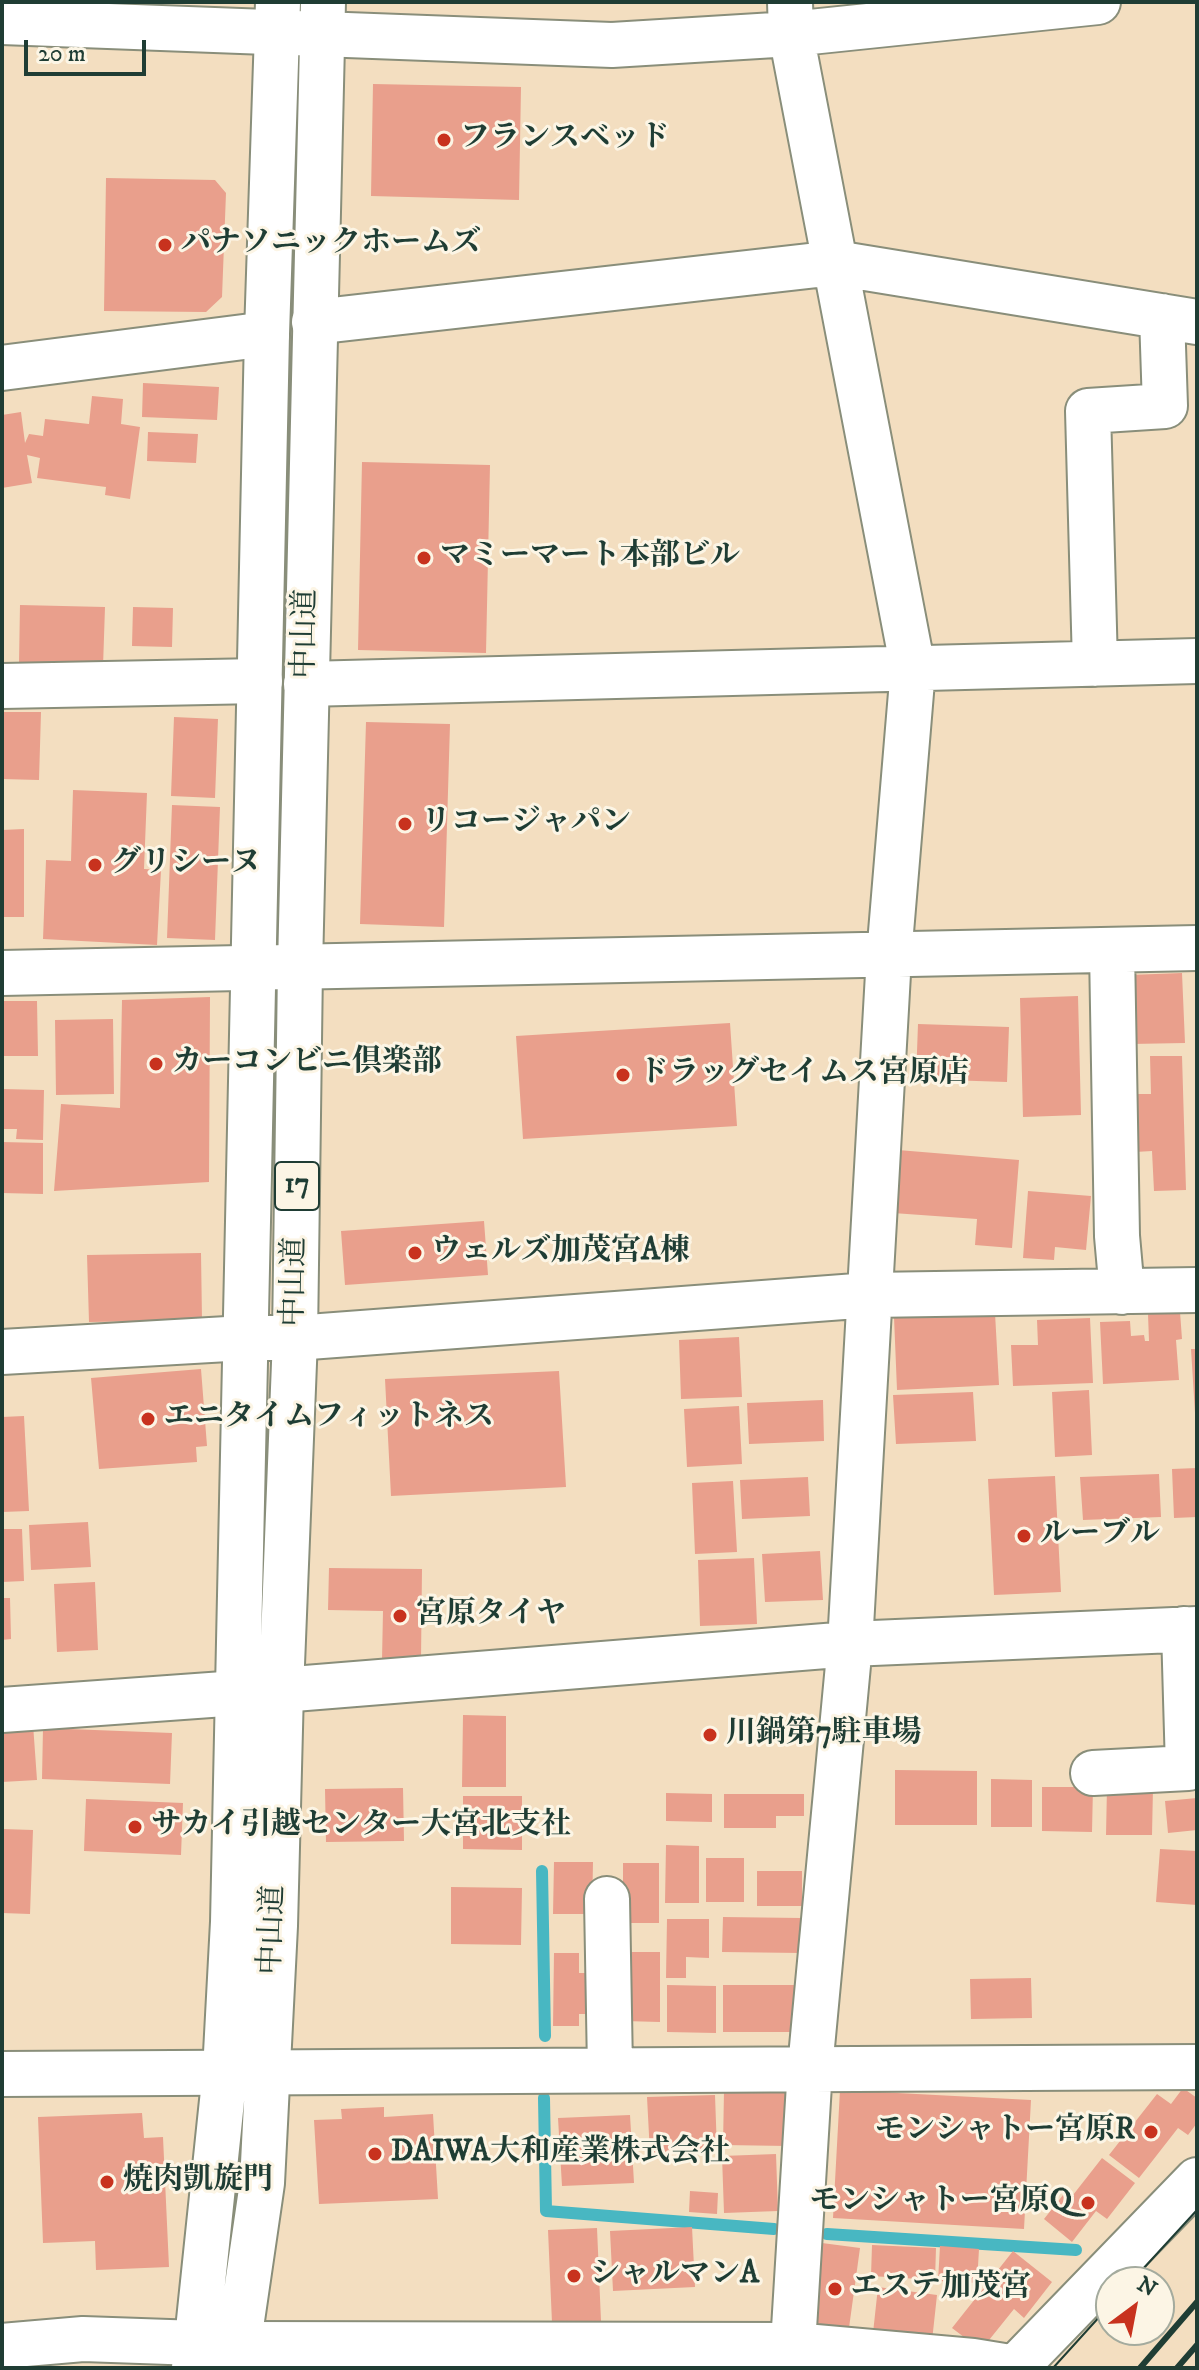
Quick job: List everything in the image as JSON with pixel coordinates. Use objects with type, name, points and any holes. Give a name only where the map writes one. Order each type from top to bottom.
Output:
[{"type":"main road","points":[[2,22],[322,17],[612,45],[790,18],[1098,2]]},
{"type":"main road","name":"中山道","points":[[246,2072],[233,1922],[267,334],[278,17]]},
{"type":"main road","name":"中山道","points":[[217,2356],[246,2072],[275,1926],[295,1338],[300,967],[322,17]]},
{"type":"main road","points":[[790,18],[913,669],[889,956],[850,1644],[810,2068],[791,2357]]},
{"type":"main road","points":[[314,322],[835,263],[1179,319],[1165,406],[1088,411],[1095,664]]},
{"type":"main road","points":[[2,368],[267,334]]},
{"type":"main road","points":[[306,684],[1197,661]]},
{"type":"main road","points":[[2,686],[260,681]]},
{"type":"main road","points":[[2,973],[1197,948]]},
{"type":"main road","points":[[1112,950],[1117,1236],[1122,1292]]},
{"type":"main road","points":[[2,1352],[295,1338],[870,1295],[1197,1290]]},
{"type":"main road","points":[[281,1690],[850,1644],[1190,1629],[1188,1768],[1093,1773]]},
{"type":"main road","points":[[2,1710],[238,1693]]},
{"type":"main road","points":[[607,1899],[610,2069]]},
{"type":"main road","points":[[2,2074],[1197,2067]]},
{"type":"main road","points":[[2,2346],[83,2339],[217,2356],[791,2357],[973,2361],[1016,2368],[1197,2180]]},
{"type":"building","points":[[373,84],[521,87],[519,200],[371,196]]},
{"type":"building","name":"パナソニックホームズ","points":[[106,178],[215,180],[226,193],[222,297],[206,312],[104,311]]},
{"type":"building","points":[[143,383],[219,387],[217,420],[142,417]]},
{"type":"building","points":[[92,396],[123,399],[121,424],[140,427],[130,499],[105,495],[106,487],[37,478],[40,458],[27,455],[32,483],[2,488],[2,415],[21,412],[25,443],[29,434],[43,436],[45,419],[89,424]]},
{"type":"building","points":[[148,432],[198,434],[196,463],[147,461]]},
{"type":"building","name":"マミーマート本部ビル","points":[[362,462],[490,465],[486,653],[358,650]]},
{"type":"building","points":[[20,605],[105,607],[103,667],[19,664]]},
{"type":"building","points":[[133,607],[173,608],[172,647],[132,646]]},
{"type":"building","points":[[2,712],[41,712],[39,780],[2,779]]},
{"type":"building","points":[[174,717],[218,719],[215,798],[171,796]]},
{"type":"building","name":"リコージャパン","points":[[366,722],[450,724],[444,927],[360,924]]},
{"type":"building","name":"グリシーヌ","points":[[73,790],[147,793],[144,869],[161,870],[157,945],[43,939],[46,860],[71,861]]},
{"type":"building","points":[[172,805],[220,807],[215,940],[167,938]]},
{"type":"building","points":[[24,829],[24,917],[2,917],[2,830]]},
{"type":"building","points":[[1182,973],[1185,1043],[1131,1044],[1129,975]]},
{"type":"building","points":[[1078,996],[1081,1115],[1023,1117],[1020,998]]},
{"type":"building","points":[[210,997],[209,1182],[54,1191],[61,1104],[120,1108],[122,1000]]},
{"type":"building","points":[[2,1001],[37,1001],[38,1056],[2,1056]]},
{"type":"building","points":[[113,1019],[114,1094],[56,1095],[55,1020]]},
{"type":"building","points":[[730,1023],[737,1126],[523,1139],[516,1036]]},
{"type":"building","points":[[918,1024],[1009,1027],[1007,1082],[916,1079]]},
{"type":"building","points":[[1150,1056],[1182,1056],[1186,1190],[1154,1191],[1152,1151],[1135,1152],[1134,1094],[1151,1094]]},
{"type":"building","points":[[2,1089],[44,1090],[43,1140],[16,1139],[17,1129],[2,1129]]},
{"type":"building","points":[[2,1142],[43,1143],[43,1194],[2,1193]]},
{"type":"building","points":[[898,1150],[1019,1160],[1012,1248],[975,1245],[977,1219],[893,1213]]},
{"type":"building","points":[[1028,1191],[1091,1196],[1086,1250],[1055,1247],[1054,1260],[1023,1258]]},
{"type":"building","name":"ウェルズ加茂宮A棟","points":[[484,1221],[488,1275],[345,1285],[341,1231]]},
{"type":"building","points":[[201,1253],[202,1320],[89,1322],[87,1255]]},
{"type":"building","points":[[1180,1312],[1182,1339],[1176,1340],[1179,1380],[1103,1384],[1100,1322],[1130,1321],[1131,1336],[1144,1335],[1145,1341],[1149,1341],[1148,1314]]},
{"type":"building","points":[[995,1313],[999,1385],[897,1390],[894,1317]]},
{"type":"building","points":[[1090,1318],[1093,1383],[1013,1386],[1011,1345],[1038,1345],[1037,1320]]},
{"type":"building","points":[[739,1337],[742,1397],[681,1399],[679,1340]]},
{"type":"building","points":[[1191,1349],[1197,1349],[1197,1413],[1195,1413]]},
{"type":"building","points":[[201,1369],[207,1446],[196,1447],[197,1462],[99,1469],[91,1378]]},
{"type":"building","points":[[559,1371],[566,1487],[391,1496],[385,1379]]},
{"type":"building","points":[[1089,1390],[1092,1455],[1055,1457],[1052,1392]]},
{"type":"building","points":[[973,1392],[976,1441],[896,1444],[893,1395]]},
{"type":"building","points":[[823,1400],[824,1441],[749,1444],[747,1403]]},
{"type":"building","points":[[739,1406],[742,1464],[687,1467],[684,1409]]},
{"type":"building","points":[[24,1416],[29,1511],[2,1512],[2,1417]]},
{"type":"building","points":[[1197,1468],[1197,1517],[1174,1518],[1172,1469]]},
{"type":"building","points":[[1159,1474],[1161,1517],[1083,1520],[1080,1477]]},
{"type":"building","name":"ルーブル","points":[[1055,1476],[1061,1592],[994,1595],[988,1479]]},
{"type":"building","points":[[808,1477],[810,1516],[742,1519],[740,1480]]},
{"type":"building","points":[[733,1481],[737,1552],[695,1554],[692,1483]]},
{"type":"building","points":[[88,1522],[91,1567],[31,1570],[29,1525]]},
{"type":"building","points":[[2,1529],[22,1529],[24,1581],[2,1582]]},
{"type":"building","points":[[820,1551],[823,1600],[765,1602],[762,1554]]},
{"type":"building","points":[[754,1558],[757,1624],[700,1626],[698,1560]]},
{"type":"building","points":[[329,1568],[422,1569],[421,1660],[382,1660],[383,1611],[328,1610]]},
{"type":"building","points":[[95,1582],[98,1650],[57,1652],[54,1584]]},
{"type":"building","points":[[2,1598],[10,1598],[11,1639],[2,1640]]},
{"type":"building","points":[[463,1715],[506,1716],[506,1787],[462,1787]]},
{"type":"building","points":[[33,1724],[37,1780],[2,1782],[2,1726]]},
{"type":"building","points":[[43,1728],[172,1733],[170,1784],[42,1779]]},
{"type":"building","points":[[895,1770],[977,1771],[977,1825],[895,1825]]},
{"type":"building","points":[[991,1779],[1032,1780],[1032,1827],[991,1827]]},
{"type":"building","points":[[1042,1787],[1093,1787],[1092,1832],[1042,1831]]},
{"type":"building","points":[[1107,1787],[1153,1788],[1152,1835],[1106,1835]]},
{"type":"building","points":[[403,1788],[404,1841],[326,1842],[325,1789]]},
{"type":"building","points":[[666,1793],[712,1794],[712,1822],[666,1821]]},
{"type":"building","points":[[724,1794],[804,1794],[804,1816],[776,1816],[776,1828],[724,1828]]},
{"type":"building","points":[[463,1796],[522,1796],[522,1850],[463,1849]]},
{"type":"building","points":[[1197,1798],[1197,1830],[1168,1833],[1165,1801]]},
{"type":"building","points":[[86,1799],[183,1803],[181,1855],[84,1851]]},
{"type":"building","points":[[2,1829],[33,1830],[30,1914],[2,1913]]},
{"type":"building","points":[[666,1845],[699,1846],[699,1903],[665,1903]]},
{"type":"building","points":[[1160,1849],[1197,1851],[1197,1905],[1156,1902]]},
{"type":"building","points":[[706,1858],[744,1858],[744,1902],[706,1902]]},
{"type":"building","points":[[554,1862],[593,1862],[592,1914],[553,1914]]},
{"type":"building","points":[[623,1863],[659,1863],[659,1923],[623,1923]]},
{"type":"building","points":[[757,1871],[802,1871],[802,1906],[757,1906]]},
{"type":"building","points":[[451,1887],[522,1888],[521,1945],[451,1944]]},
{"type":"building","points":[[723,1917],[801,1918],[801,1953],[722,1952]]},
{"type":"building","points":[[667,1919],[709,1919],[709,1958],[686,1957],[686,1978],[666,1978]]},
{"type":"building","points":[[624,1952],[660,1952],[660,2022],[624,2021]]},
{"type":"building","points":[[554,1953],[579,1953],[579,1973],[591,1973],[591,2014],[579,2014],[579,2026],[553,2026]]},
{"type":"building","points":[[1031,1978],[1032,2018],[971,2019],[970,1979]]},
{"type":"building","points":[[667,1985],[716,1986],[716,2033],[667,2032]]},
{"type":"building","points":[[723,1985],[794,1985],[794,2032],[723,2032]]},
{"type":"building","name":"モンシャトー宮原R","points":[[1183,2088],[1197,2098],[1197,2123],[1188,2135],[1178,2128],[1139,2178],[1109,2155],[1157,2094],[1171,2104]]},
{"type":"building","points":[[840,2090],[1031,2100],[1024,2229],[833,2218]]},
{"type":"building","points":[[724,2091],[789,2092],[788,2146],[723,2145]]},
{"type":"building","points":[[715,2095],[717,2151],[650,2154],[647,2097]]},
{"type":"building","points":[[384,2107],[384,2117],[433,2114],[438,2199],[319,2204],[314,2120],[342,2119],[341,2109]]},
{"type":"building","points":[[142,2113],[144,2138],[163,2137],[169,2267],[96,2270],[95,2241],[43,2243],[38,2117]]},
{"type":"building","points":[[630,2115],[634,2183],[562,2186],[558,2118]]},
{"type":"building","points":[[776,2154],[778,2211],[724,2213],[722,2156]]},
{"type":"building","name":"モンシャトー宮原Q","points":[[1102,2158],[1135,2183],[1107,2219],[1096,2211],[1072,2242],[1044,2219],[1067,2190],[1073,2195]]},
{"type":"building","points":[[690,2191],[718,2193],[717,2214],[689,2212]]},
{"type":"building","points":[[692,2227],[695,2287],[613,2291],[610,2231]]},
{"type":"building","name":"シャルマンA","points":[[597,2228],[601,2321],[552,2323],[548,2230]]},
{"type":"building","name":"エステ加茂宮","points":[[822,2243],[860,2248],[848,2335],[810,2330]]},
{"type":"building","points":[[872,2245],[936,2248],[935,2280],[871,2276]]},
{"type":"building","points":[[940,2246],[979,2249],[977,2283],[938,2281]]},
{"type":"building","points":[[1013,2251],[1052,2282],[1024,2318],[1014,2309],[981,2350],[952,2328]]},
{"type":"building","points":[[878,2287],[937,2295],[932,2341],[873,2333]]},
{"type":"waterway","points":[[542,1871],[545,2036]]},
{"type":"waterway","points":[[544,2098],[546,2211],[774,2229]]},
{"type":"waterway","points":[[827,2234],[1076,2250]]},
{"type":"tram line","points":[[1146,2266],[1197,2210]]},
{"type":"tram line","points":[[1053,2368],[1095,2322]]},
{"type":"railway","points":[[1140,2368],[1197,2302]]},
{"type":"railway","points":[[1177,2368],[1197,2345]]},
{"type":"place","name":"フランスベッド","points":[[444,140]]},
{"type":"place","name":"パナソニックホームズ","points":[[165,245]]},
{"type":"place","name":"マミーマート本部ビル","points":[[424,558]]},
{"type":"place","name":"リコージャパン","points":[[405,824]]},
{"type":"place","name":"グリシーヌ","points":[[95,865]]},
{"type":"place","name":"カーコンビニ倶楽部","points":[[156,1064]]},
{"type":"place","name":"ドラッグセイムス宮原店","points":[[623,1075]]},
{"type":"place","name":"ウェルズ加茂宮A棟","points":[[415,1253]]},
{"type":"place","name":"エニタイムフィットネス","points":[[148,1419]]},
{"type":"place","name":"ルーブル","points":[[1024,1536]]},
{"type":"place","name":"宮原タイヤ","points":[[400,1616]]},
{"type":"place","name":"川鍋第7駐車場","points":[[710,1735]]},
{"type":"place","name":"サカイ引越センター大宮北支社","points":[[135,1827]]},
{"type":"place","name":"モンシャトー宮原R","points":[[1151,2132]]},
{"type":"place","name":"DAIWA大和産業株式会社","points":[[375,2154]]},
{"type":"place","name":"焼肉凱旋門","points":[[107,2182]]},
{"type":"place","name":"モンシャトー宮原Q","points":[[1088,2203]]},
{"type":"place","name":"シャルマンA","points":[[574,2276]]},
{"type":"place","name":"エステ加茂宮","points":[[835,2289]]}]
